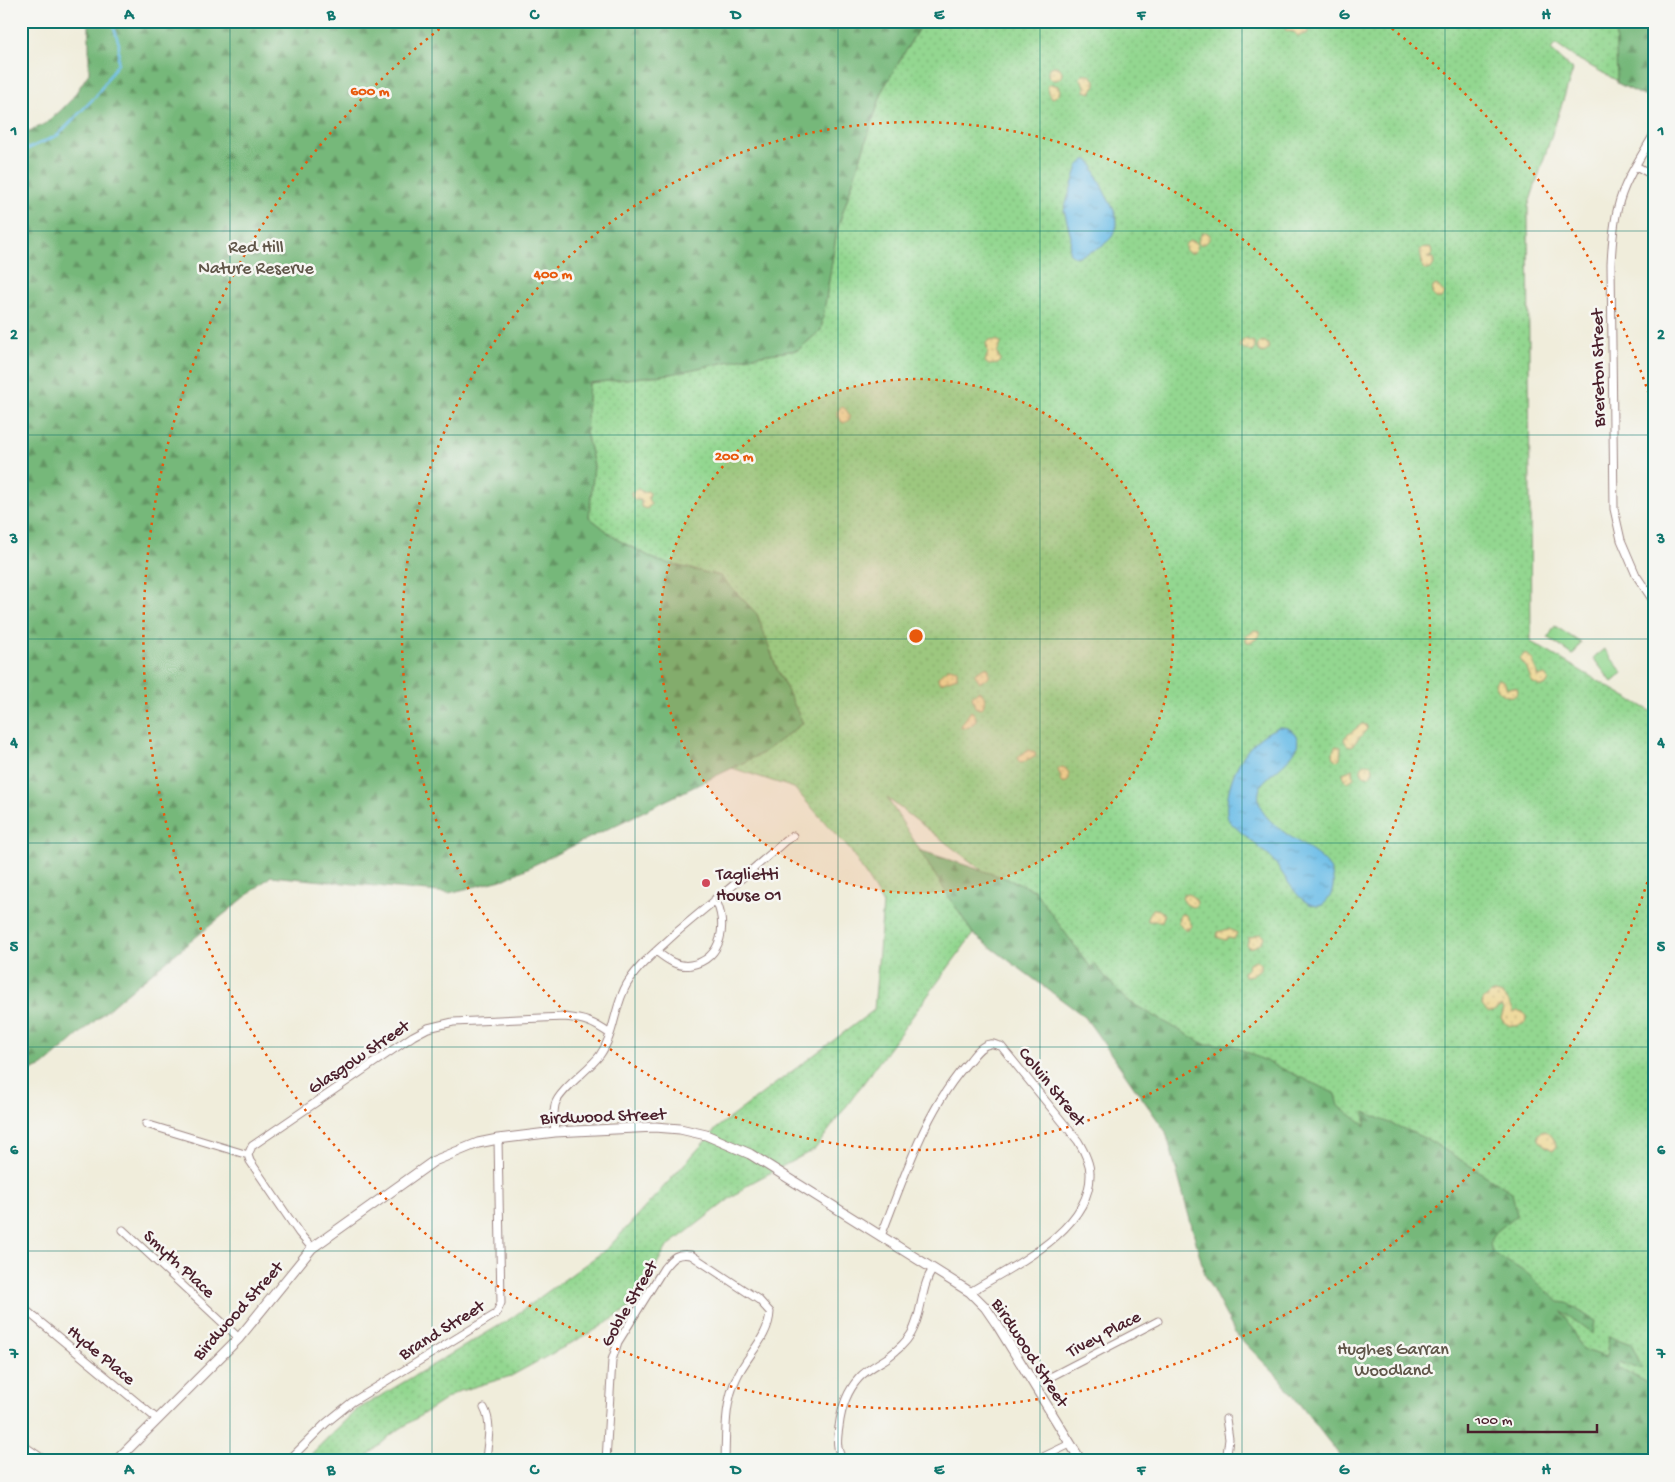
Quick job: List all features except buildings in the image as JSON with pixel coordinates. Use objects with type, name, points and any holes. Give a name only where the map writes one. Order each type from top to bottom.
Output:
[{"type":"street","name":"Brereton Street","points":[[1654,134],[1636,166],[1618,206],[1611,264],[1614,509],[1621,540],[1636,575],[1654,602]]},
{"type":"street","points":[[1636,166],[1654,176]]},
{"type":"street","points":[[555,1132],[555,1103],[561,1094],[601,1054],[610,1034],[626,985],[639,968],[715,899],[785,841],[794,836]]},
{"type":"street","points":[[656,952],[667,960],[691,965],[703,960],[715,951],[721,939],[722,924],[721,911],[715,899]]},
{"type":"street","name":"Glasgow Street","points":[[248,1155],[252,1146],[413,1036],[428,1028],[453,1022],[564,1017],[594,1022],[610,1034]]},
{"type":"street","name":"Colvin Street","points":[[881,1236],[913,1157],[942,1097],[961,1069],[980,1049],[990,1044],[1001,1046],[1078,1141],[1086,1155],[1090,1172],[1089,1189],[1082,1206],[1057,1236],[1020,1262],[970,1292]]},
{"type":"street","points":[[146,1124],[248,1155],[255,1169],[299,1233],[312,1248]]},
{"type":"street","name":"Birdwood Street","points":[[116,1461],[239,1338],[312,1248],[434,1161],[478,1143],[498,1138],[555,1132],[655,1127],[680,1129],[706,1135],[750,1154],[970,1292],[994,1319],[1081,1461]]},
{"type":"street","name":"Brand Street","points":[[288,1461],[326,1423],[352,1402],[496,1314],[501,1303],[498,1138]]},
{"type":"street","name":"Smyth Place","points":[[123,1230],[239,1338]]},
{"type":"street","name":"Goble Street","points":[[606,1461],[610,1376],[612,1360],[618,1342],[664,1268],[671,1259],[681,1254],[691,1255],[759,1300],[770,1312],[770,1322],[765,1333],[737,1375],[731,1390],[727,1412],[725,1461]]},
{"type":"street","points":[[847,1461],[843,1460],[839,1454],[837,1439],[840,1420],[851,1389],[860,1377],[900,1348],[911,1334],[918,1318],[929,1275],[933,1269]]},
{"type":"street","name":"Hyde Place","points":[[28,1312],[157,1419]]},
{"type":"street","name":"Tivey Place","points":[[1035,1385],[1158,1321]]},
{"type":"street","points":[[484,1408],[489,1416],[490,1429],[486,1461]]},
{"type":"street","points":[[1226,1419],[1229,1439],[1226,1461]]},
{"type":"street","points":[[21,1444],[46,1461]]},
{"type":"street","points":[[1029,1461],[1041,1458],[1070,1444]]},
{"type":"green space","name":"Red Hill Nature Reserve","points":[[89,21],[923,21],[883,89],[837,230],[821,330],[798,350],[754,356],[671,374],[589,383],[586,432],[594,466],[589,517],[618,540],[658,561],[720,576],[757,614],[777,669],[803,723],[763,753],[505,879],[449,893],[271,876],[121,998],[43,1066],[21,1075],[21,136],[46,123],[59,112],[71,100],[89,73]]},
{"type":"green space","points":[[923,21],[1654,21],[1654,101],[1574,57],[1555,44],[1551,50],[1573,70],[1528,207],[1531,642],[1654,713],[1654,1426],[1152,1052],[1034,891],[983,871],[887,798],[973,934],[815,1149],[749,1184],[667,1247],[631,1307],[597,1329],[511,1376],[457,1392],[392,1434],[362,1461],[304,1461],[355,1411],[510,1319],[608,1248],[719,1126],[874,1010],[883,904],[851,851],[794,788],[732,768],[763,753],[777,669],[757,614],[720,576],[658,561],[618,540],[589,517],[594,466],[586,432],[589,383],[671,374],[754,356],[798,350],[821,330],[837,230],[883,89]]},
{"type":"green space","points":[[1615,21],[1654,21],[1654,101],[1617,83]]},
{"type":"green space","points":[[1555,626],[1581,643],[1573,655],[1548,638]]},
{"type":"green space","points":[[1604,649],[1623,673],[1612,682],[1593,658]]},
{"type":"green space","name":"Hughes Garran Woodland","points":[[919,850],[1002,877],[1034,890],[1091,968],[1094,964],[1126,1000],[1204,1044],[1232,1045],[1336,1094],[1339,1106],[1365,1126],[1365,1112],[1429,1140],[1512,1192],[1517,1215],[1496,1232],[1490,1243],[1492,1252],[1528,1274],[1559,1302],[1567,1303],[1595,1321],[1593,1334],[1562,1311],[1582,1349],[1606,1357],[1609,1336],[1631,1344],[1643,1369],[1617,1362],[1617,1367],[1654,1386],[1654,1461],[1344,1461],[1279,1378],[1235,1333],[1205,1275],[1166,1132],[1085,1017],[973,934]]},
{"type":"sand","points":[[1293,22],[1298,27],[1307,28],[1308,33],[1298,36],[1294,32],[1286,31],[1285,26]]},
{"type":"sand","points":[[1055,66],[1060,68],[1062,73],[1060,78],[1055,80],[1050,78],[1048,73],[1050,68]]},
{"type":"sand","points":[[1083,74],[1089,74],[1095,80],[1091,93],[1085,91],[1085,85],[1080,78]]},
{"type":"sand","points":[[1051,84],[1058,86],[1060,90],[1059,94],[1053,98],[1050,96],[1047,87]]},
{"type":"sand","points":[[1206,232],[1210,235],[1208,241],[1199,244],[1198,241],[1202,233]]},
{"type":"sand","points":[[1189,241],[1193,241],[1197,247],[1193,253],[1189,253],[1185,249],[1185,245]]},
{"type":"sand","points":[[1427,247],[1431,248],[1432,255],[1428,258],[1433,258],[1434,264],[1431,269],[1425,270],[1420,250]]},
{"type":"sand","points":[[1436,285],[1445,294],[1441,299],[1436,298],[1432,294],[1433,287]]},
{"type":"sand","points":[[1244,339],[1254,342],[1255,349],[1253,352],[1240,347],[1240,343]]},
{"type":"sand","points":[[989,340],[999,341],[1001,344],[997,353],[1000,360],[998,364],[989,365],[985,362],[988,352],[986,343]]},
{"type":"sand","points":[[1263,341],[1269,347],[1263,353],[1257,347]]},
{"type":"sand","points":[[841,407],[846,410],[850,417],[844,423],[837,412]]},
{"type":"sand","points":[[638,489],[650,493],[648,499],[651,504],[647,509],[641,507],[641,500],[635,500],[632,497],[631,492]]},
{"type":"sand","points":[[1254,630],[1259,631],[1259,637],[1251,642],[1247,642],[1245,636]]},
{"type":"sand","points":[[1524,654],[1533,660],[1538,677],[1545,675],[1549,680],[1546,685],[1541,687],[1532,682],[1527,668],[1520,659]]},
{"type":"sand","points":[[985,667],[989,669],[989,677],[980,682],[975,675],[976,672]]},
{"type":"sand","points":[[949,668],[957,670],[957,677],[939,682],[938,678],[940,675]]},
{"type":"sand","points":[[1498,679],[1504,681],[1507,689],[1517,688],[1516,695],[1509,696],[1500,692],[1495,683]]},
{"type":"sand","points":[[978,691],[985,699],[983,707],[980,709],[975,707],[972,696]]},
{"type":"sand","points":[[971,711],[975,715],[976,721],[969,727],[961,728],[962,724]]},
{"type":"sand","points":[[1362,724],[1366,725],[1367,729],[1352,746],[1347,745],[1344,740],[1345,737]]},
{"type":"sand","points":[[1336,746],[1341,747],[1340,758],[1337,761],[1333,754]]},
{"type":"sand","points":[[1029,750],[1035,753],[1035,757],[1020,763],[1018,760],[1019,756]]},
{"type":"sand","points":[[1365,764],[1369,764],[1373,770],[1369,776],[1365,776],[1361,772],[1361,768]]},
{"type":"sand","points":[[1061,767],[1065,768],[1069,773],[1069,780],[1063,784],[1060,781],[1061,777],[1058,770]]},
{"type":"sand","points":[[1353,769],[1354,778],[1348,782],[1344,778],[1343,773]]},
{"type":"sand","points":[[1184,894],[1190,895],[1195,899],[1197,902],[1196,906],[1192,907],[1186,904],[1182,898]]},
{"type":"sand","points":[[1152,909],[1162,912],[1164,916],[1162,921],[1148,921],[1148,915]]},
{"type":"sand","points":[[1181,914],[1186,915],[1192,926],[1189,929],[1184,929],[1178,923]]},
{"type":"sand","points":[[1229,929],[1237,933],[1234,939],[1229,938],[1225,940],[1217,937],[1218,932]]},
{"type":"sand","points":[[1260,934],[1264,937],[1262,941],[1258,945],[1248,947],[1249,938]]},
{"type":"sand","points":[[1256,960],[1260,964],[1260,969],[1252,975],[1244,976],[1243,972],[1248,969],[1249,963]]},
{"type":"sand","points":[[1491,993],[1503,996],[1509,1002],[1514,1013],[1517,1011],[1523,1012],[1526,1017],[1525,1023],[1514,1026],[1505,1023],[1501,1018],[1504,1009],[1502,1006],[1492,1012],[1487,1011],[1482,1005],[1483,1000]]},
{"type":"sand","points":[[1543,1131],[1550,1134],[1553,1138],[1556,1146],[1553,1150],[1538,1140],[1538,1134]]},
{"type":"water","points":[[1084,160],[1092,163],[1117,221],[1113,235],[1108,241],[1088,253],[1075,257],[1069,252],[1071,237],[1064,210],[1078,166]]},
{"type":"water","points":[[1279,727],[1288,728],[1295,734],[1298,741],[1297,748],[1287,761],[1260,787],[1260,804],[1262,810],[1274,824],[1316,854],[1328,865],[1333,877],[1332,890],[1326,902],[1321,906],[1313,905],[1298,895],[1276,863],[1229,821],[1227,813],[1229,790],[1240,761],[1261,737]]},
{"type":"waterway","points":[[21,152],[58,135],[96,96],[118,63],[119,44],[112,21]]},
{"type":"place","name":"Taglietti House 01","points":[[706,883]]}]
